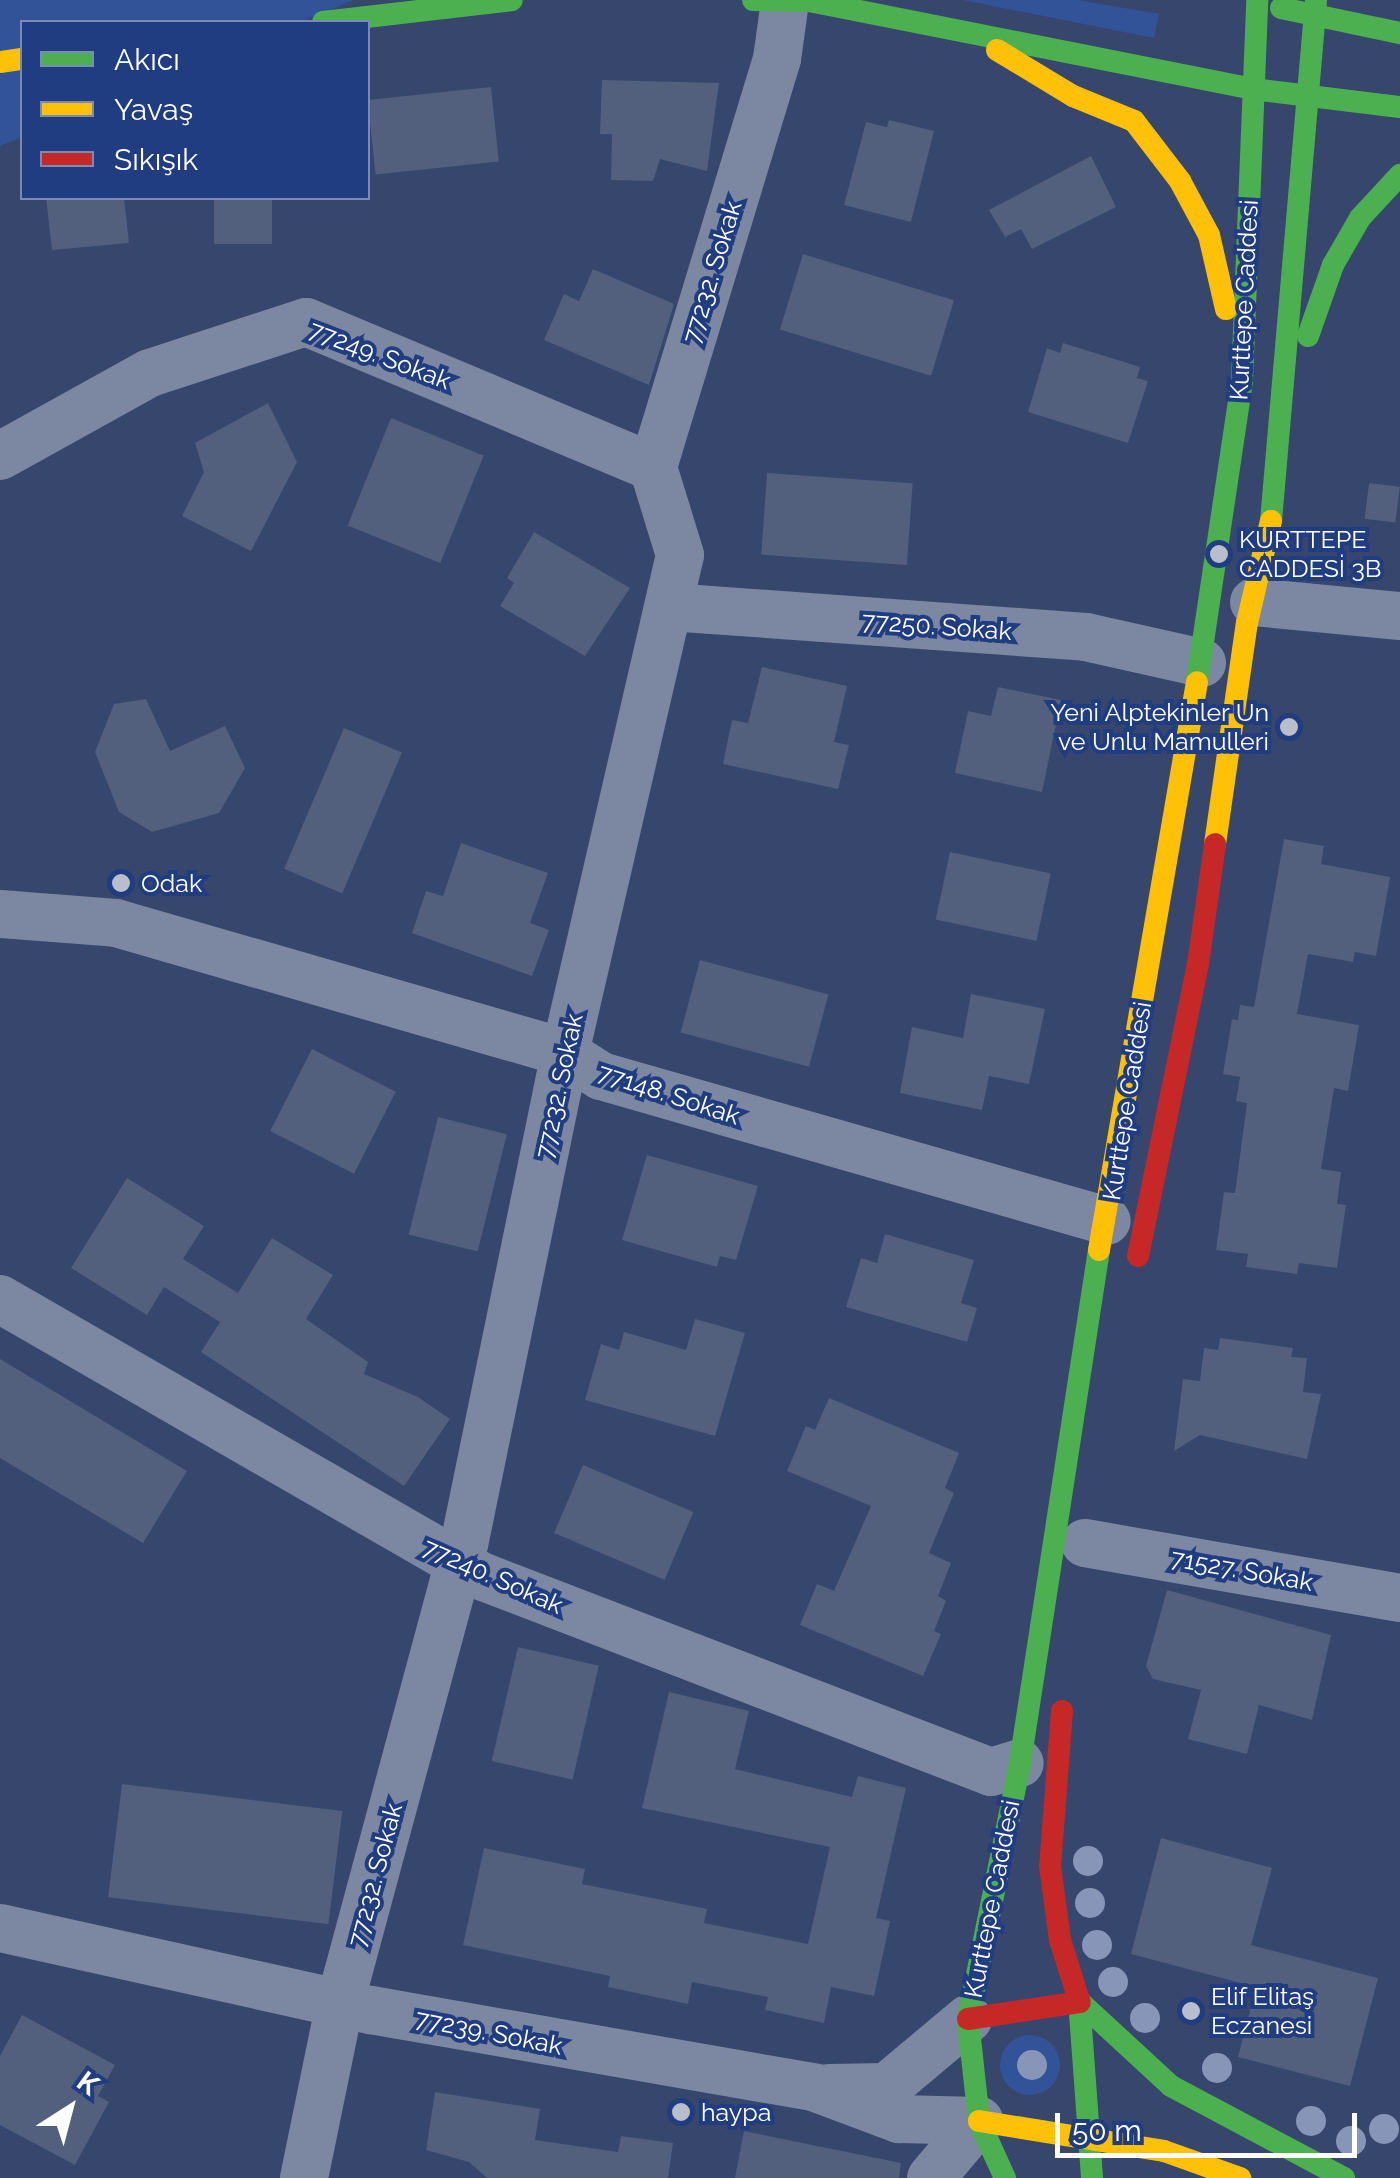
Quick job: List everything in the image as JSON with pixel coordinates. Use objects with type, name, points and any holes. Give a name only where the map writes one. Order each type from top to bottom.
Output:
[{"type":"main road","points":[[340,20],[512,0]]},
{"type":"main road","points":[[753,0],[785,1],[953,29],[1309,99],[1400,106]]},
{"type":"main road","points":[[1251,1],[1316,8],[1400,33]]},
{"type":"main road","points":[[1251,1],[1309,99]]},
{"type":"main road","name":"Kurttepe Caddesi","points":[[968,2020],[1020,1764],[1058,1491],[1202,664],[1242,381],[1254,89],[1251,1]]},
{"type":"main road","points":[[1254,89],[1316,8]]},
{"type":"main road","name":"Kurttepe Caddesi","points":[[1132,1289],[1198,964],[1254,602],[1270,534],[1285,400],[1316,8]]},
{"type":"main road","points":[[953,29],[1034,68],[1073,96],[1134,122],[1160,152],[1209,235],[1242,381]]},
{"type":"main road","points":[[1285,400],[1334,266],[1360,218],[1400,175]]},
{"type":"main road","name":"Kurttepe Caddesi","points":[[1065,1677],[1050,1866],[1060,1940],[1080,2002],[1089,2136]]},
{"type":"main road","points":[[1004,2178],[979,2120],[968,2020],[1080,2002],[1172,2086],[1344,2178]]},
{"type":"main road","points":[[979,2120],[1164,2151],[1240,2178]]},
{"type":"main road","points":[[1089,2136],[1092,2178]]},
{"type":"street","name":"77232. Sokak","points":[[304,2178],[340,2004],[458,1566],[565,1053],[680,556],[654,467],[777,58],[785,1]]},
{"type":"street","name":"77249. Sokak","points":[[0,456],[150,373],[306,322],[654,467]]},
{"type":"street","points":[[1254,602],[1400,616]]},
{"type":"street","name":"77250. Sokak","points":[[669,607],[1086,637],[1202,664]]},
{"type":"street","name":"77148. Sokak","points":[[0,914],[116,922],[565,1053],[601,1076],[1106,1222]]},
{"type":"street","name":"77240. Sokak","points":[[0,1299],[458,1566],[991,1772],[1020,1764]]},
{"type":"street","name":"71527. Sokak","points":[[1084,1544],[1400,1598]]},
{"type":"street","name":"77239. Sokak","points":[[0,1928],[340,2004],[816,2088],[899,2119],[979,2120]]},
{"type":"street","name":"Kurttepe Caddesi","points":[[816,2088],[887,2087],[968,2020]]},
{"type":"street","points":[[931,2178],[979,2120]]},
{"type":"shaded area","points":[[0,0],[354,0],[305,20],[20,20],[20,138],[0,146]]},
{"type":"shaded area","points":[[963,0],[1078,0],[1159,14],[1154,38]]},
{"type":"shaded area","points":[[1030,2035],[1051,2044],[1060,2065],[1051,2086],[1030,2095],[1009,2086],[1000,2065],[1009,2044]]},
{"type":"building","points":[[602,80],[719,83],[707,171],[660,159],[653,181],[611,180],[612,134],[600,134]]},
{"type":"building","points":[[491,87],[499,162],[376,175],[370,100]]},
{"type":"building","points":[[889,120],[934,131],[911,222],[844,205],[866,122],[887,127]]},
{"type":"building","points":[[1091,156],[1116,207],[1032,249],[1021,229],[1005,237],[989,210]]},
{"type":"building","points":[[46,200],[124,200],[129,243],[52,250]]},
{"type":"building","points":[[214,200],[272,200],[272,244],[214,244]]},
{"type":"building","points":[[803,254],[954,300],[931,376],[780,330]]},
{"type":"building","points":[[593,269],[674,304],[649,385],[544,340],[564,294],[579,301]]},
{"type":"building","points":[[1063,343],[1140,367],[1137,378],[1148,381],[1128,443],[1028,412],[1047,348],[1060,353]]},
{"type":"building","points":[[268,403],[297,462],[251,551],[182,516],[204,472],[195,443]]},
{"type":"building","points":[[391,418],[484,455],[440,563],[348,526]]},
{"type":"building","points":[[767,473],[913,483],[907,565],[761,555]]},
{"type":"building","points":[[1369,483],[1400,487],[1395,523],[1365,519]]},
{"type":"building","points":[[534,532],[630,588],[585,656],[500,606],[514,583],[507,578]]},
{"type":"building","points":[[762,667],[847,686],[834,742],[849,745],[838,789],[723,764],[732,720],[748,723]]},
{"type":"building","points":[[998,687],[1061,700],[1042,792],[955,773],[968,711],[991,716]]},
{"type":"building","points":[[146,699],[170,751],[225,726],[245,768],[219,813],[152,832],[119,812],[95,752],[114,704]]},
{"type":"building","points":[[344,728],[402,753],[342,893],[284,869]]},
{"type":"building","points":[[1284,839],[1324,846],[1321,864],[1390,877],[1376,956],[1355,952],[1353,962],[1308,954],[1297,1014],[1359,1025],[1348,1091],[1334,1088],[1321,1169],[1341,1172],[1337,1204],[1346,1205],[1337,1268],[1299,1263],[1297,1274],[1246,1267],[1248,1254],[1216,1250],[1224,1192],[1235,1193],[1247,1103],[1236,1101],[1240,1077],[1223,1074],[1232,1019],[1238,1020],[1240,1005],[1254,1007]]},
{"type":"building","points":[[461,843],[548,873],[530,923],[549,930],[532,976],[412,933],[426,891],[443,896]]},
{"type":"building","points":[[950,852],[1051,873],[1036,941],[936,919]]},
{"type":"building","points":[[700,960],[828,994],[809,1067],[681,1032]]},
{"type":"building","points":[[971,994],[1045,1009],[1029,1084],[989,1076],[982,1110],[900,1093],[912,1027],[963,1038]]},
{"type":"building","points":[[312,1049],[396,1092],[354,1174],[270,1131]]},
{"type":"building","points":[[438,1117],[507,1134],[478,1252],[409,1234]]},
{"type":"building","points":[[647,1155],[758,1186],[736,1260],[720,1256],[717,1267],[622,1240]]},
{"type":"building","points":[[127,1178],[204,1226],[183,1259],[238,1293],[272,1238],[333,1275],[306,1319],[368,1362],[364,1374],[418,1397],[450,1419],[404,1486],[201,1352],[220,1322],[164,1287],[147,1315],[71,1268]]},
{"type":"building","points":[[885,1234],[974,1260],[961,1303],[977,1308],[967,1342],[846,1307],[861,1258],[877,1263]]},
{"type":"building","points":[[695,1319],[745,1333],[715,1436],[585,1400],[601,1344],[619,1350],[624,1332],[686,1350]]},
{"type":"building","points":[[1220,1338],[1293,1348],[1291,1357],[1307,1358],[1303,1392],[1321,1394],[1307,1459],[1200,1435],[1174,1451],[1183,1379],[1200,1381],[1204,1348],[1218,1350]]},
{"type":"building","points":[[0,1359],[187,1471],[143,1543],[0,1458]]},
{"type":"building","points":[[829,1398],[959,1453],[945,1488],[954,1493],[929,1553],[951,1563],[938,1596],[946,1601],[934,1631],[941,1634],[923,1676],[800,1625],[817,1584],[834,1591],[871,1506],[787,1471],[806,1426],[815,1430]]},
{"type":"building","points":[[583,1465],[693,1512],[665,1580],[554,1533]]},
{"type":"building","points":[[1167,1590],[1331,1635],[1312,1720],[1259,1705],[1247,1754],[1188,1739],[1201,1690],[1153,1679],[1146,1666]]},
{"type":"building","points":[[518,1647],[599,1666],[573,1780],[492,1761]]},
{"type":"building","points":[[669,1692],[749,1711],[735,1769],[852,1797],[858,1776],[906,1788],[876,1918],[890,1921],[874,1996],[831,1987],[824,2023],[765,2010],[768,1997],[692,1982],[688,2004],[608,1987],[610,1976],[463,1945],[484,1848],[585,1869],[582,1884],[707,1909],[704,1923],[808,1944],[830,1847],[642,1808]]},
{"type":"building","points":[[122,1784],[342,1811],[328,1924],[108,1897]]},
{"type":"building","points":[[1161,1838],[1272,1868],[1251,1945],[1378,1978],[1350,2086],[1238,2057],[1256,1987],[1131,1954]]},
{"type":"building","points":[[22,2015],[115,2065],[98,2096],[109,2102],[75,2165],[0,2125],[0,2056]]},
{"type":"building","points":[[435,2092],[540,2109],[535,2140],[618,2152],[621,2136],[673,2143],[668,2178],[487,2178],[469,2162],[426,2150]]},
{"type":"building","points":[[744,2131],[901,2163],[899,2178],[735,2178]]},
{"type":"traffic: fast","points":[[340,20],[512,0]]},
{"type":"traffic: fast","points":[[753,0],[809,1],[1253,89],[1400,107]]},
{"type":"traffic: fast","points":[[1197,682],[1242,381],[1257,0]]},
{"type":"traffic: fast","points":[[1271,521],[1316,0]]},
{"type":"traffic: fast","points":[[1281,8],[1400,33]]},
{"type":"traffic: fast","points":[[1308,336],[1333,265],[1360,218],[1400,175]]},
{"type":"traffic: fast","points":[[1005,2178],[979,2121],[968,2019],[1020,1763],[1099,1250]]},
{"type":"traffic: fast","points":[[1079,2000],[1092,2178]]},
{"type":"traffic: fast","points":[[1080,2002],[1171,2086],[1344,2178]]},
{"type":"traffic: slow","points":[[997,50],[1073,96],[1134,121],[1180,181],[1209,235],[1226,309]]},
{"type":"traffic: slow","points":[[0,62],[20,59]]},
{"type":"traffic: slow","points":[[1215,844],[1247,623],[1271,521]]},
{"type":"traffic: slow","points":[[1099,1250],[1197,682]]},
{"type":"traffic: slow","points":[[979,2121],[1164,2151],[1240,2178]]},
{"type":"traffic: jam","points":[[1138,1256],[1198,964],[1215,844]]},
{"type":"traffic: jam","points":[[1062,1711],[1050,1866],[1060,1940],[1079,2000]]},
{"type":"traffic: jam","points":[[968,2019],[1080,2002]]},
{"type":"place","name":"KURTTEPE CADDESİ 3B","points":[[1219,554]]},
{"type":"place","name":"Yeni Alptekinler Un ve Unlu Mamulleri","points":[[1289,727]]},
{"type":"place","name":"Odak","points":[[121,883]]},
{"type":"place","name":"Elif Elitaş Eczanesi","points":[[1191,2011]]},
{"type":"place","name":"haypa","points":[[681,2112]]}]
